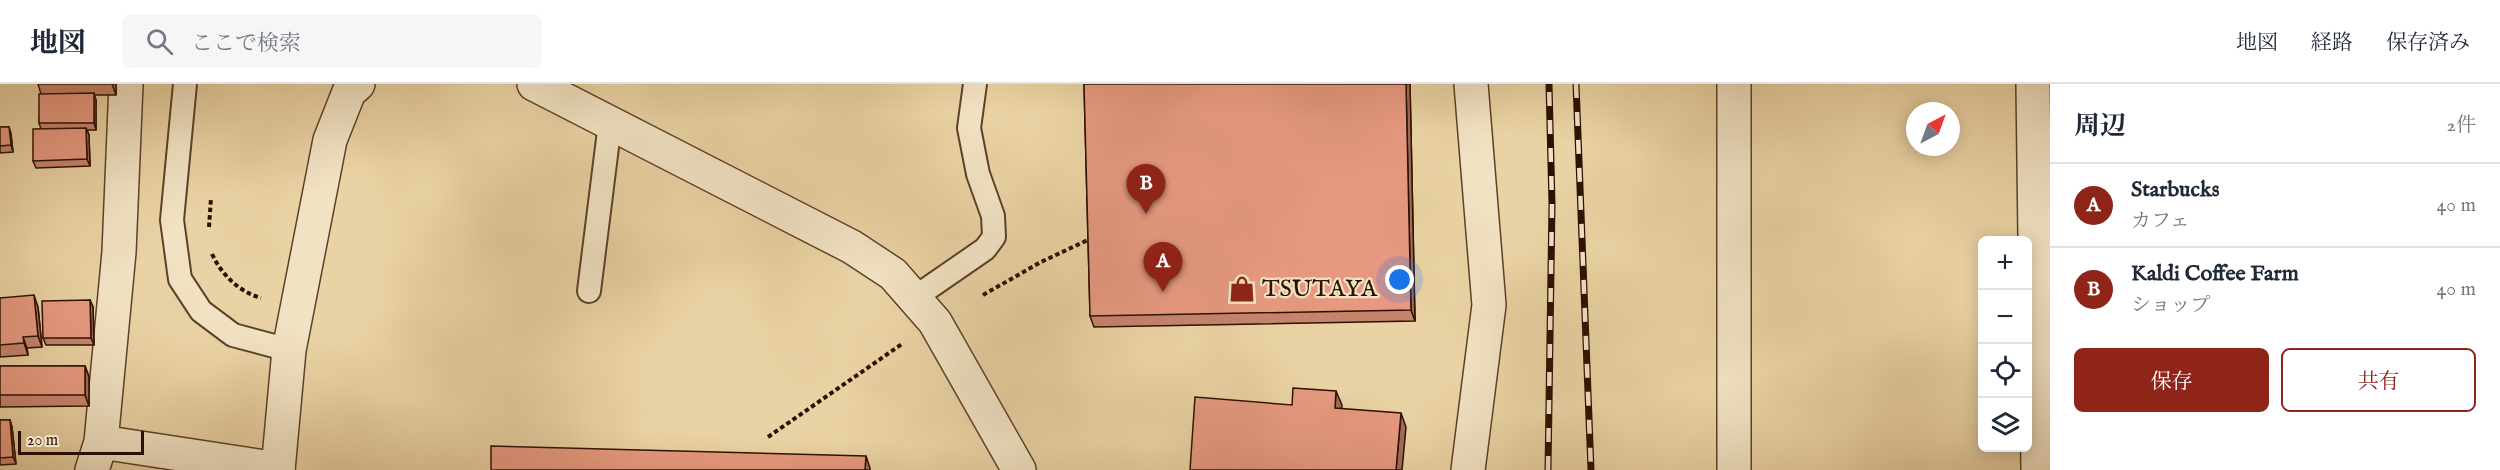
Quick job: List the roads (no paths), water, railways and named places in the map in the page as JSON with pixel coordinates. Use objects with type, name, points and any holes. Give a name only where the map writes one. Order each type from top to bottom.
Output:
[{"type":"street","points":[[126,84],[119,252],[96,456],[278,470],[289,350],[330,140],[349,92],[358,84]]},
{"type":"street","points":[[534,84],[852,247],[893,274],[935,322],[1018,470]]},
{"type":"street","points":[[1467,470],[1489,305],[1471,84]]},
{"type":"street","points":[[1734,84],[1734,470]]},
{"type":"street","points":[[2033,84],[2038,470]]},
{"type":"lane","points":[[185,84],[172,220],[180,279],[201,311],[233,335],[289,350]]},
{"type":"lane","points":[[914,298],[985,249],[994,237],[993,216],[978,174],[969,128],[975,84]]},
{"type":"lane","points":[[590,291],[610,123]]},
{"type":"railway","points":[[1548,470],[1552,204],[1549,84]]},
{"type":"railway","points":[[1576,84],[1591,470]]},
{"type":"place","name":"Kaldi Coffee Farm","points":[[1146,214]]},
{"type":"place","name":"TSUTAYA","points":[[1242,289]]},
{"type":"place","name":"Starbucks","points":[[1163,292]]}]
